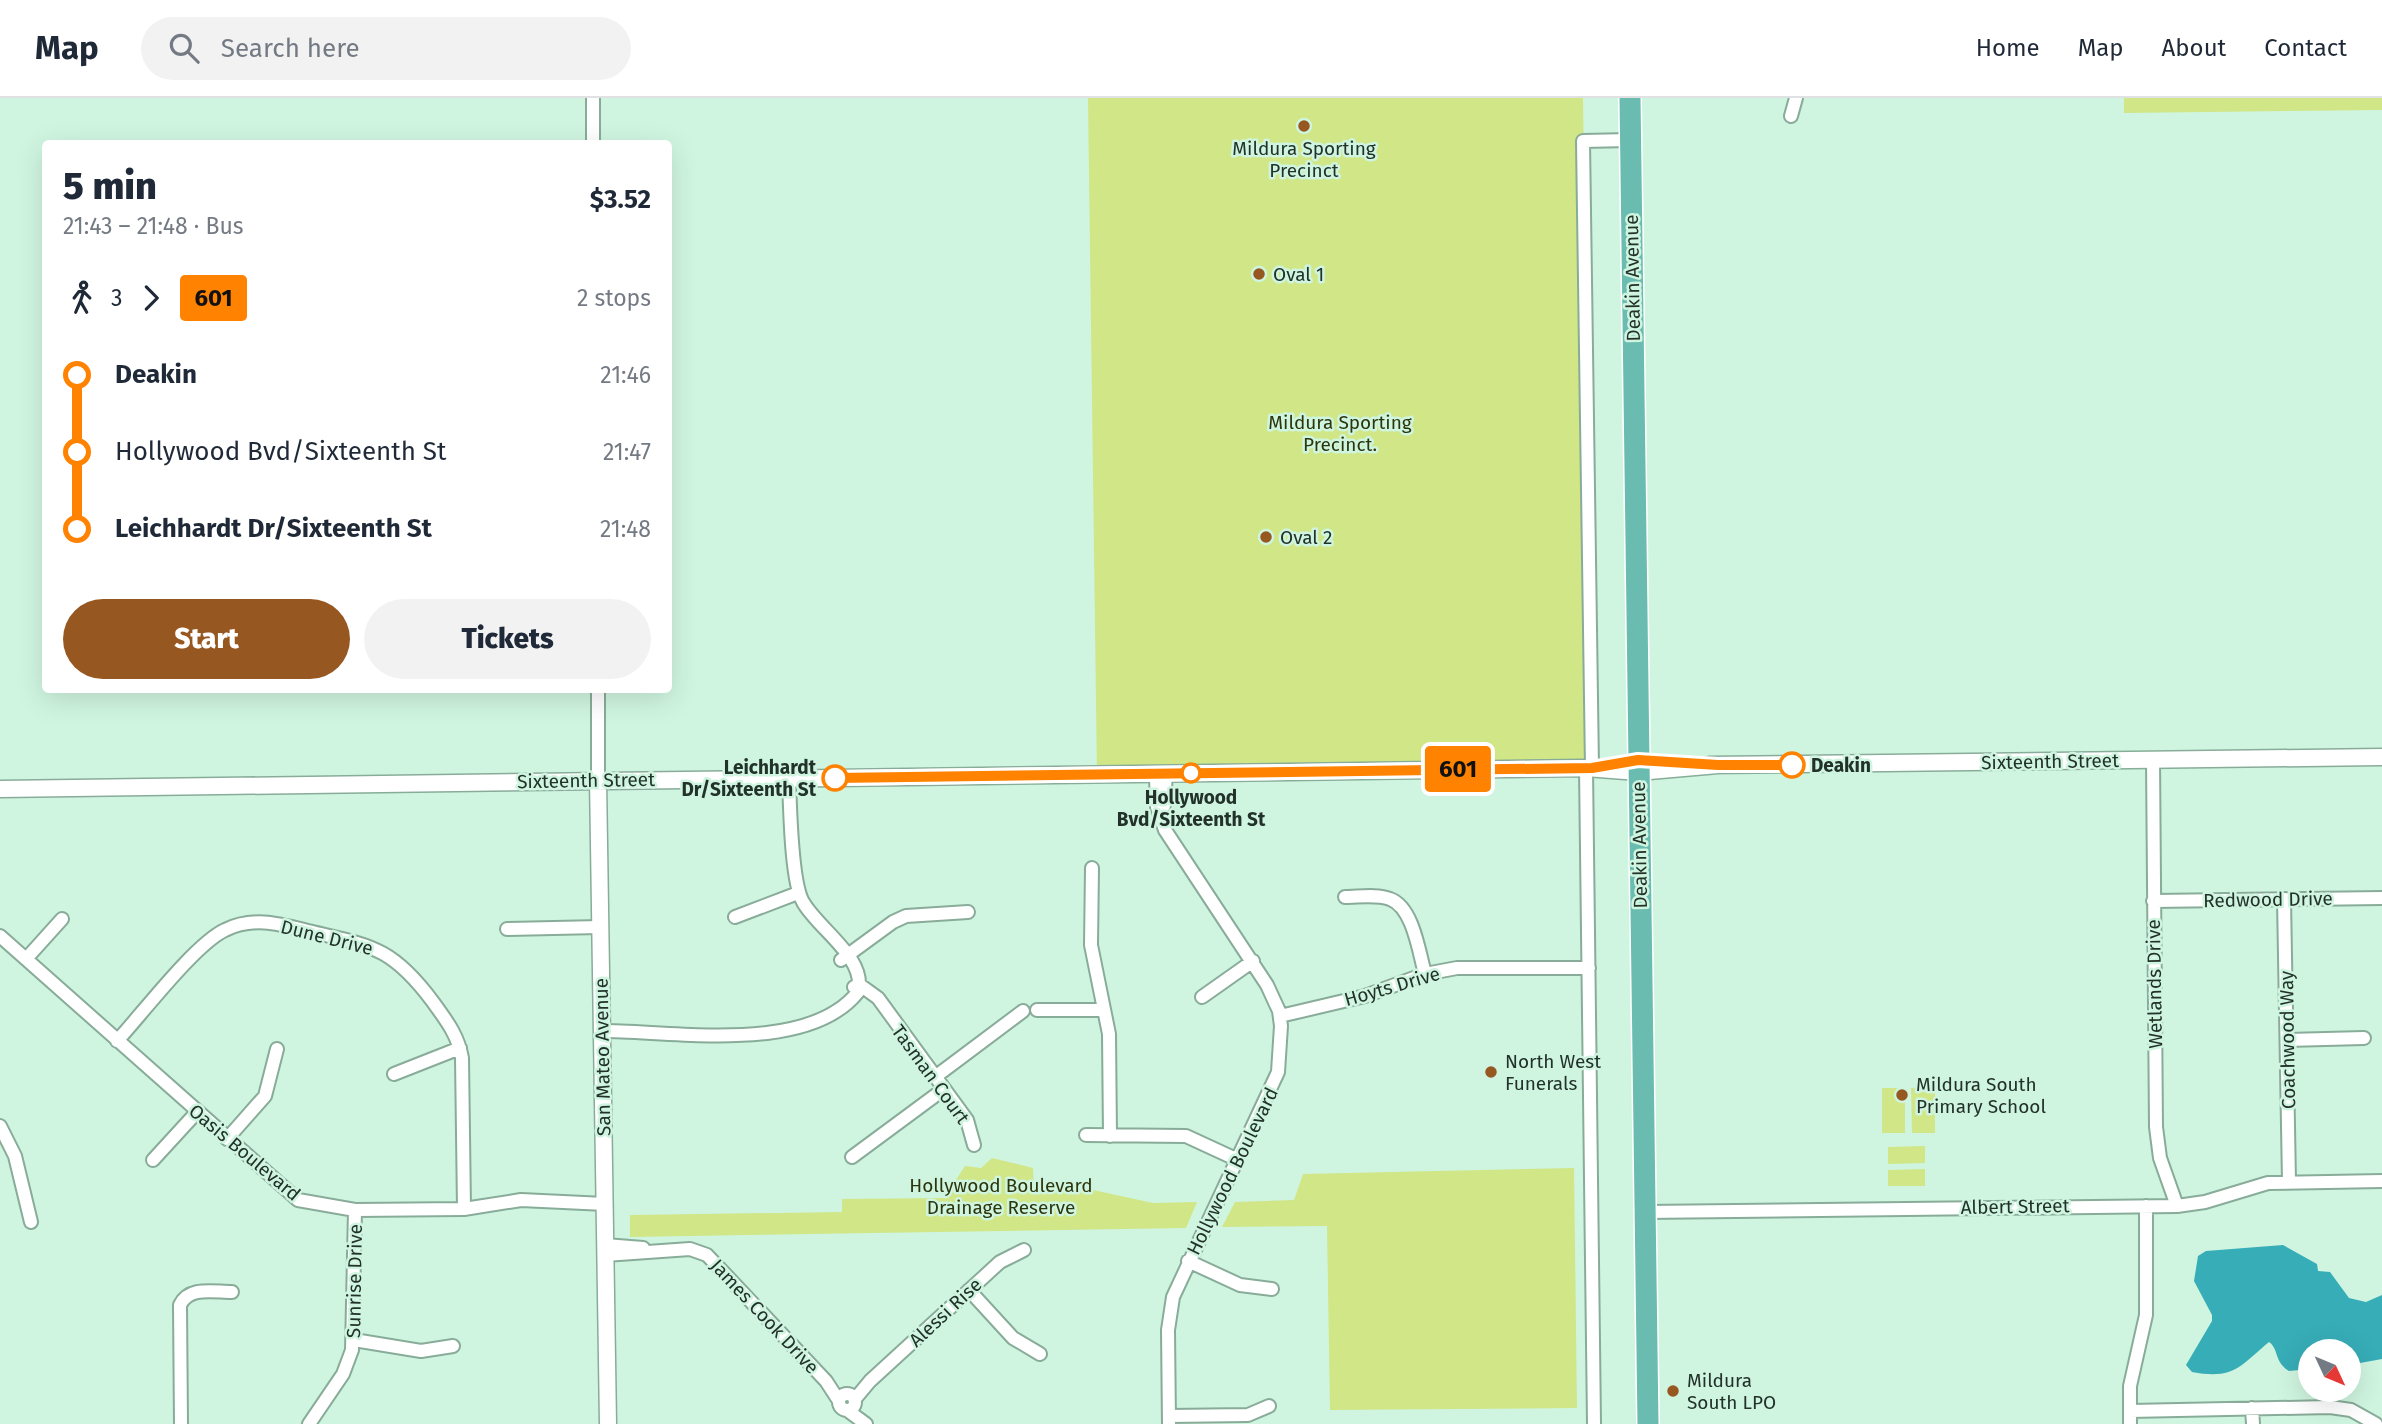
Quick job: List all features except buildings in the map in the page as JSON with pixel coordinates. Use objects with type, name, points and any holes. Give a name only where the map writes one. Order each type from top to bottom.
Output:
[{"type":"highway","name":"Deakin Avenue","points":[[1630,98],[1648,1424]]},
{"type":"street","points":[[593,98],[593,140]]},
{"type":"street","points":[[1791,116],[1796,98]]},
{"type":"street","points":[[1594,1424],[1583,141],[1630,140]]},
{"type":"street","name":"San Mateo Avenue","points":[[598,693],[608,1424]]},
{"type":"street","name":"Sixteenth Street","points":[[0,789],[2382,757]]},
{"type":"street","name":"Wetlands Drive","points":[[2153,759],[2157,1136],[2160,1158],[2177,1206]]},
{"type":"street","name":"Hollywood Boulevard","points":[[1161,774],[1162,824],[1253,961],[1280,1016],[1282,1039],[1278,1072],[1188,1261],[1169,1313],[1169,1420]]},
{"type":"street","name":"Tasman Court","points":[[793,778],[793,831],[798,892],[844,958],[857,988],[874,994],[967,1120],[974,1145]]},
{"type":"street","points":[[1092,868],[1091,945],[1110,1044],[1110,1136]]},
{"type":"street","points":[[735,917],[798,892]]},
{"type":"street","points":[[1345,897],[1382,897],[1399,904],[1407,916],[1424,974]]},
{"type":"street","name":"Redwood Drive","points":[[2153,901],[2382,898]]},
{"type":"street","name":"Coachwood Way","points":[[2284,899],[2289,1182]]},
{"type":"street","points":[[844,958],[893,922],[906,916],[968,912]]},
{"type":"street","points":[[26,959],[62,919]]},
{"type":"street","name":"Dune Drive","points":[[117,1041],[209,940],[235,925],[258,921],[363,944],[388,954],[416,979],[452,1028],[460,1048],[464,1209]]},
{"type":"street","points":[[507,929],[600,928]]},
{"type":"street","name":"Oasis Boulevard","points":[[2,941],[26,959],[298,1200],[355,1210],[464,1209],[512,1201],[605,1199]]},
{"type":"street","points":[[1202,997],[1253,961]]},
{"type":"street","name":"Hoyts Drive","points":[[1280,1016],[1365,996],[1424,974],[1457,968],[1589,968]]},
{"type":"street","points":[[602,1035],[777,1033],[800,1028],[822,1018],[849,1002],[857,988]]},
{"type":"street","points":[[1037,1010],[1104,1010]]},
{"type":"street","points":[[935,1077],[1023,1011]]},
{"type":"street","points":[[2287,1040],[2364,1038]]},
{"type":"street","points":[[394,1074],[460,1048]]},
{"type":"street","points":[[227,1139],[265,1096],[277,1049]]},
{"type":"street","points":[[852,1157],[944,1089]]},
{"type":"street","points":[[153,1160],[197,1112]]},
{"type":"street","points":[[0,1126],[15,1156],[31,1222]]},
{"type":"street","points":[[1086,1135],[1186,1136],[1238,1160]]},
{"type":"street","name":"Albert Street","points":[[1645,1212],[2177,1206],[2205,1202],[2256,1185],[2382,1181]]},
{"type":"street","points":[[2146,1206],[2146,1315],[2130,1386],[2130,1418],[2252,1408],[2341,1408],[2376,1424]]},
{"type":"street","name":"Sunrise Drive","points":[[313,1422],[343,1374],[354,1340],[355,1210]]},
{"type":"street","name":"James Cook Drive","points":[[605,1250],[691,1249],[712,1258],[826,1381],[849,1400],[865,1424]]},
{"type":"street","name":"Alessi Rise","points":[[849,1400],[1000,1262],[1024,1250]]},
{"type":"street","points":[[1188,1261],[1240,1285],[1272,1289]]},
{"type":"street","points":[[968,1290],[1013,1338],[1040,1354]]},
{"type":"street","points":[[181,1424],[180,1305],[185,1296],[195,1291],[232,1292]]},
{"type":"street","points":[[354,1340],[421,1351],[453,1346]]},
{"type":"street","points":[[1169,1420],[1248,1415],[1269,1406]]},
{"type":"street","points":[[2252,1408],[2253,1424]]},
{"type":"green space","name":"Mildura Sporting Precinct.","points":[[1088,98],[1583,98],[1592,768],[1097,777]]},
{"type":"green space","points":[[2124,98],[2382,98],[2382,110],[2124,113]]},
{"type":"green space","points":[[1935,1087],[1935,1133],[1912,1133],[1911,1088]]},
{"type":"green space","points":[[1882,1088],[1905,1088],[1905,1133],[1882,1133]]},
{"type":"green space","points":[[1925,1146],[1925,1163],[1888,1164],[1888,1147]]},
{"type":"green space","name":"Hollywood Boulevard Drainage Reserve","points":[[992,1158],[1033,1168],[1034,1190],[1093,1190],[1153,1203],[1197,1202],[1186,1228],[630,1237],[630,1215],[842,1212],[842,1199],[944,1198],[965,1166],[981,1168]]},
{"type":"green space","points":[[1574,1168],[1577,1408],[1330,1410],[1327,1226],[1222,1227],[1235,1202],[1294,1200],[1303,1174]]},
{"type":"green space","points":[[1925,1169],[1925,1186],[1888,1186],[1888,1170]]},
{"type":"water","points":[[2283,1245],[2317,1264],[2318,1271],[2330,1272],[2349,1298],[2366,1302],[2382,1295],[2382,1359],[2361,1363],[2361,1339],[2298,1339],[2298,1370],[2289,1371],[2284,1367],[2269,1342],[2235,1369],[2218,1374],[2192,1372],[2186,1365],[2212,1321],[2212,1315],[2194,1281],[2198,1256],[2206,1251]]},
{"type":"bus line","name":"601","points":[[835,778],[1097,777],[1156,776],[1166,773],[1592,768],[1638,760],[1718,765],[1792,765]]},
{"type":"place","name":"Mildura Sporting Precinct","points":[[1304,126]]},
{"type":"place","name":"Oval 1","points":[[1259,274]]},
{"type":"place","name":"Oval 2","points":[[1266,537]]},
{"type":"place","name":"Deakin","points":[[1792,765]]},
{"type":"place","name":"Hollywood Bvd/Sixteenth St","points":[[1191,773]]},
{"type":"place","name":"Leichhardt Dr/Sixteenth St","points":[[835,778]]},
{"type":"place","name":"North West Funerals","points":[[1491,1072]]},
{"type":"place","name":"Mildura South Primary School","points":[[1902,1095]]},
{"type":"place","name":"Mildura South LPO","points":[[1673,1391]]}]
